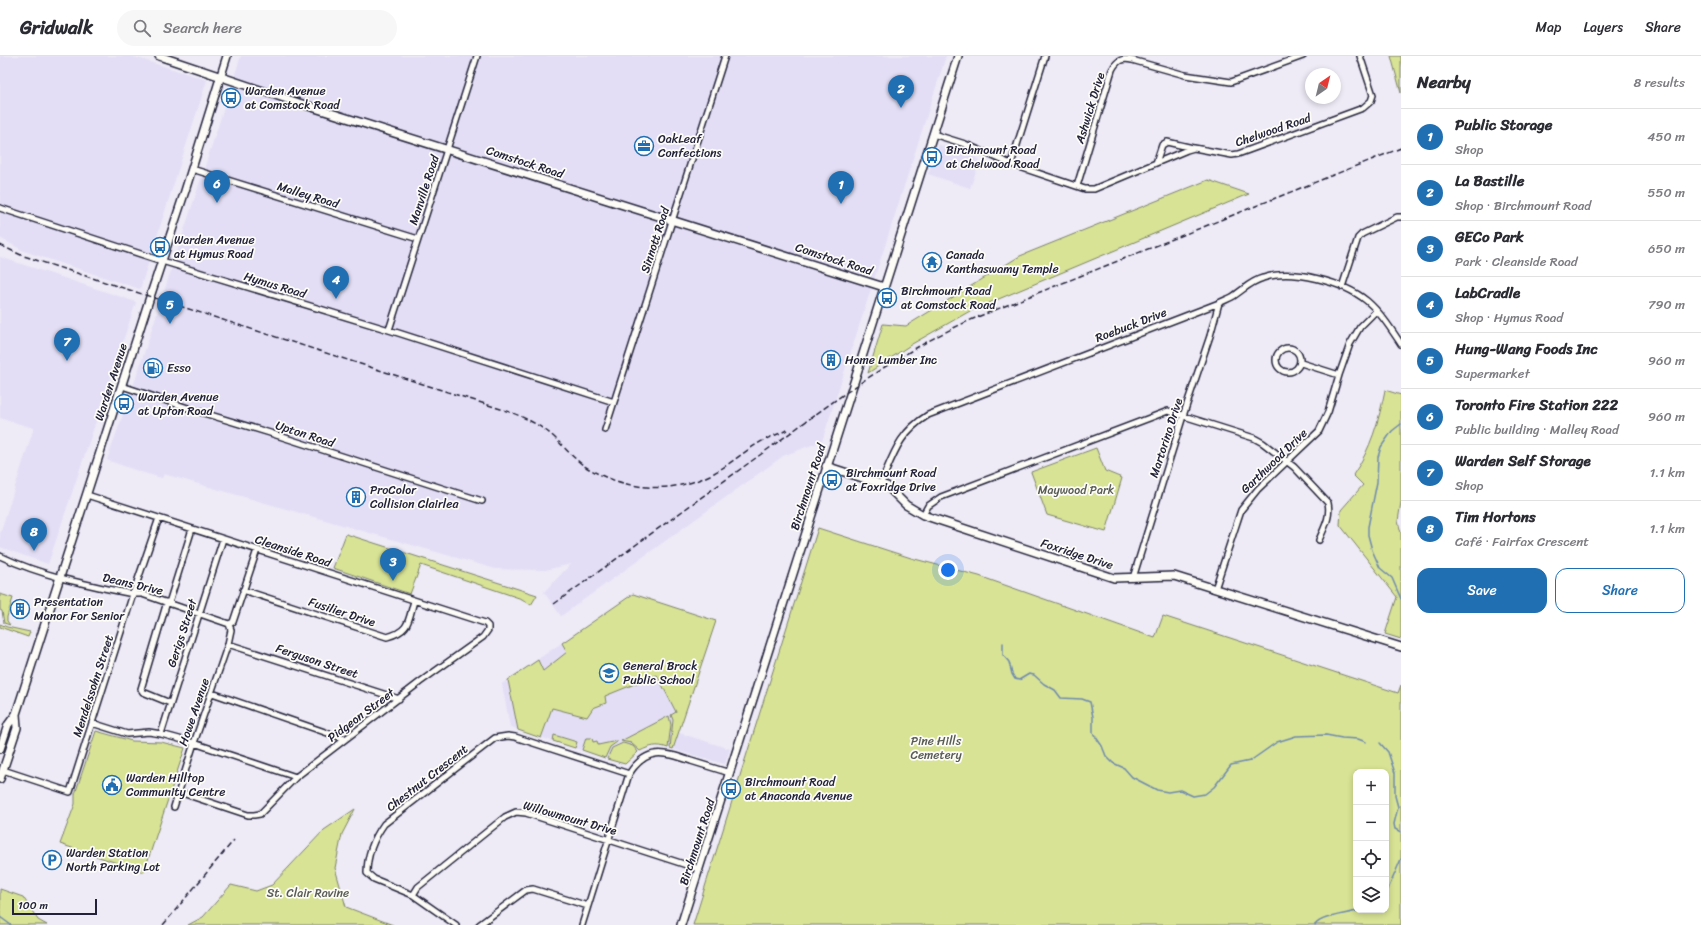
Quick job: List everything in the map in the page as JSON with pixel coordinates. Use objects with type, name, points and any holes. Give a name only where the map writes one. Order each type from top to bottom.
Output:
[{"type":"main road","name":"Comstock Road","points":[[159,56],[299,103],[884,287]]},
{"type":"main road","name":"Warden Avenue","points":[[0,749],[8,725],[16,714],[227,56]]},
{"type":"main road","name":"Birchmount Road","points":[[681,925],[826,466],[864,352],[958,56]]},
{"type":"main road","name":"Foxridge Drive","points":[[826,466],[887,486],[906,505],[923,515],[1114,578],[1174,576],[1401,647]]},
{"type":"main road","name":"Warden Avenue","points":[[0,779],[17,728],[16,714]]},
{"type":"street","name":"Manville Road","points":[[389,330],[477,56]]},
{"type":"street","name":"Sinnott Road","points":[[605,430],[725,56]]},
{"type":"street","points":[[1011,164],[1045,56]]},
{"type":"street","name":"Ashwick Drive","points":[[1077,186],[1112,70],[1123,58],[1185,75],[1231,82],[1291,59],[1303,56]]},
{"type":"street","name":"Chelwood Road","points":[[1156,163],[1162,145],[1167,142],[1232,155],[1245,152],[1363,108],[1371,101],[1373,95],[1360,56]]},
{"type":"street","points":[[933,134],[965,144],[1011,164],[1086,189],[1094,189],[1194,148]]},
{"type":"street","name":"Malley Road","points":[[192,169],[418,239]]},
{"type":"street","name":"Hymus Road","points":[[0,208],[162,261],[389,330],[614,402]]},
{"type":"street","points":[[1342,287],[1358,238],[1362,234],[1401,216]]},
{"type":"street","name":"Roebuck Drive","points":[[881,483],[891,457],[900,440],[912,427],[928,415],[1219,304],[1232,297],[1249,284],[1271,275],[1299,275],[1342,287],[1359,295],[1376,311],[1401,344]]},
{"type":"street","name":"Martorino Drive","points":[[1132,578],[1219,304]]},
{"type":"street","name":"Garthwood Drive","points":[[1215,589],[1241,510],[1258,490],[1320,431],[1328,412],[1338,375],[1350,344],[1360,327],[1376,311]]},
{"type":"street","points":[[1286,348],[1294,349],[1300,355],[1301,363],[1293,372],[1285,372],[1278,368],[1277,356],[1286,348]]},
{"type":"street","points":[[1301,363],[1338,375]]},
{"type":"street","name":"Upton Road","points":[[122,386],[482,501]]},
{"type":"street","points":[[923,515],[928,506],[941,497],[1168,411],[1254,438],[1271,448],[1294,467],[1328,503],[1330,511],[1319,540]]},
{"type":"street","name":"Cleanside Road","points":[[87,495],[484,623],[488,626],[488,630]]},
{"type":"street","name":"Mendelssohn Street","points":[[3,770],[70,792],[133,594],[159,518]]},
{"type":"street","points":[[170,703],[143,692],[141,689],[192,529]]},
{"type":"street","name":"Gerigs Street","points":[[161,734],[223,539]]},
{"type":"street","name":"Howe Avenue","points":[[174,807],[228,644],[231,630],[227,623],[233,622],[257,550]]},
{"type":"street","name":"Deans Drive","points":[[0,556],[11,562],[60,577],[133,594],[142,594],[227,623]]},
{"type":"street","name":"Fusilier Drive","points":[[243,590],[387,637],[399,634],[407,625],[414,601]]},
{"type":"street","name":"Pidgeon Street","points":[[179,792],[248,814],[260,814],[296,777],[483,637],[488,630]]},
{"type":"street","name":"Ferguson Street","points":[[228,644],[399,699]]},
{"type":"street","points":[[212,693],[345,739]]},
{"type":"street","points":[[92,723],[127,734],[149,732],[161,734],[194,743],[296,777]]},
{"type":"street","name":"Chestnut Crescent","points":[[456,925],[413,895],[374,879],[368,872],[367,861],[377,833],[384,824],[495,738],[508,736],[515,737],[629,774]]},
{"type":"street","points":[[582,925],[629,774],[642,759],[652,754],[661,752],[730,773]]},
{"type":"street","name":"Willowmount Drive","points":[[413,895],[418,887],[424,882],[505,817],[516,812],[526,813],[699,869]]},
{"type":"street","points":[[479,925],[526,890],[533,889],[588,906]]},
{"type":"shaded area","points":[[0,56],[131,56],[207,80],[140,289],[24,251],[0,238]]},
{"type":"shaded area","points":[[241,56],[946,56],[822,441],[783,456],[561,616],[544,592],[571,564],[545,570],[496,569],[164,474],[162,478],[107,460],[135,381]]},
{"type":"shaded area","points":[[939,145],[963,151],[980,160],[970,188],[928,174]]},
{"type":"shaded area","points":[[0,257],[136,302],[48,564],[0,547],[0,534],[34,428],[0,418]]},
{"type":"shaded area","name":"General Brock Public School","points":[[633,594],[716,621],[679,733],[730,749],[725,764],[661,746],[651,746],[639,751],[625,764],[518,730],[510,726],[502,684]]},
{"type":"green space","points":[[1391,56],[1401,56],[1401,93]]},
{"type":"green space","points":[[1208,180],[1249,194],[970,311],[912,344],[868,373],[883,324],[906,326],[1020,256]]},
{"type":"green space","points":[[1385,390],[1401,395],[1401,502],[1398,521],[1401,533],[1401,639],[1385,634],[1397,597],[1340,525],[1341,510],[1363,485],[1353,475],[1365,455],[1374,434]]},
{"type":"green space","name":"Maywood Park","points":[[1096,448],[1105,471],[1122,478],[1106,532],[1047,515],[1031,472]]},
{"type":"green space","name":"Pine Hills Cemetery","points":[[818,528],[911,558],[979,576],[1155,638],[1163,616],[1398,693],[1401,685],[1401,925],[693,925]]},
{"type":"green space","points":[[346,534],[537,595],[531,605],[522,599],[421,565],[410,594],[333,568]]},
{"type":"green space","points":[[0,594],[13,598],[7,617],[7,621],[10,625],[4,623],[2,611],[0,610]]},
{"type":"green space","name":"General Brock Public School","points":[[633,594],[716,621],[673,749],[670,748],[673,720],[671,715],[676,712],[657,675],[605,696],[606,703],[593,708],[587,717],[552,708],[541,738],[518,730],[508,680],[538,660],[543,671],[567,652],[562,643]]},
{"type":"green space","points":[[0,624],[30,632],[28,637],[0,627]]},
{"type":"green space","points":[[669,716],[671,725],[668,748],[654,746],[640,751],[631,743],[621,741]]},
{"type":"green space","points":[[96,731],[132,741],[161,742],[185,748],[144,872],[60,844],[75,804],[75,794]]},
{"type":"green space","points":[[554,735],[577,742],[575,748],[553,741]]},
{"type":"green space","points":[[586,738],[592,738],[593,742],[597,741],[598,745],[617,742],[610,747],[605,758],[582,750]]},
{"type":"green space","points":[[623,743],[633,746],[638,752],[625,764],[607,759],[612,748]]},
{"type":"green space","name":"St. Clair Ravine","points":[[355,809],[342,834],[335,868],[346,907],[393,925],[188,925],[203,917],[231,885],[256,891],[272,885],[324,830]]},
{"type":"green space","points":[[0,889],[23,897],[38,920],[47,925],[0,925]]},
{"type":"waterway","points":[[1401,424],[1392,431],[1381,447],[1378,457],[1377,482],[1368,527],[1368,535],[1372,550],[1380,568],[1392,578],[1401,599]]},
{"type":"waterway","points":[[1003,643],[1003,655],[1009,662],[1015,679],[1019,680],[1029,674],[1034,675],[1044,684],[1055,690],[1061,698],[1082,699],[1090,702],[1093,717],[1093,733],[1102,746],[1106,756],[1113,763],[1124,768],[1132,777],[1157,790],[1168,792],[1180,790],[1193,796],[1205,794],[1214,787],[1231,765],[1250,761],[1277,742],[1296,736],[1326,735],[1358,739],[1366,742]]},
{"type":"waterway","points":[[1380,743],[1388,752],[1395,773],[1395,796],[1398,807],[1394,824],[1395,829],[1401,832]]},
{"type":"waterway","points":[[1389,887],[1401,859]]},
{"type":"waterway","points":[[1315,925],[1323,919],[1353,912]]},
{"type":"waterway","points":[[0,917],[11,925]]},
{"type":"railway","points":[[554,604],[821,410],[872,375],[925,343],[980,316],[1401,148]]},
{"type":"railway","points":[[0,245],[21,255],[39,261],[510,412],[545,430],[586,467],[601,475],[633,485],[666,487],[682,485],[698,480],[720,470],[760,442],[787,430]]},
{"type":"railway","points":[[163,925],[234,840]]},
{"type":"place","name":"Warden Avenue at Comstock Road","points":[[231,98]]},
{"type":"place","name":"La Bastille","points":[[901,108]]},
{"type":"place","name":"OakLeaf Confections","points":[[644,146]]},
{"type":"place","name":"Birchmount Road at Chelwood Road","points":[[932,157]]},
{"type":"place","name":"Toronto Fire Station 222","points":[[217,203]]},
{"type":"place","name":"Public Storage","points":[[841,204]]},
{"type":"place","name":"Warden Avenue at Hymus Road","points":[[160,247]]},
{"type":"place","name":"Canada Kanthaswamy Temple","points":[[932,262]]},
{"type":"place","name":"Birchmount Road at Comstock Road","points":[[887,298]]},
{"type":"place","name":"LabCradle","points":[[336,299]]},
{"type":"place","name":"Hung-Wang Foods Inc","points":[[170,324]]},
{"type":"place","name":"Home Lumber Inc","points":[[831,360]]},
{"type":"place","name":"Warden Self Storage","points":[[67,361]]},
{"type":"place","name":"Esso","points":[[153,368]]},
{"type":"place","name":"Warden Avenue at Upton Road","points":[[124,404]]},
{"type":"place","name":"Birchmount Road at Foxridge Drive","points":[[832,480]]},
{"type":"place","name":"ProColor Collision Clairlea","points":[[356,497]]},
{"type":"place","name":"Tim Hortons","points":[[34,551]]},
{"type":"place","name":"GECo Park","points":[[393,581]]},
{"type":"place","name":"Presentation Manor For Senior","points":[[20,609]]},
{"type":"place","name":"General Brock Public School","points":[[609,673]]},
{"type":"place","name":"Warden Hilltop Community Centre","points":[[112,785]]},
{"type":"place","name":"Birchmount Road at Anaconda Avenue","points":[[731,789]]},
{"type":"place","name":"Warden Station North Parking Lot","points":[[52,860]]}]
